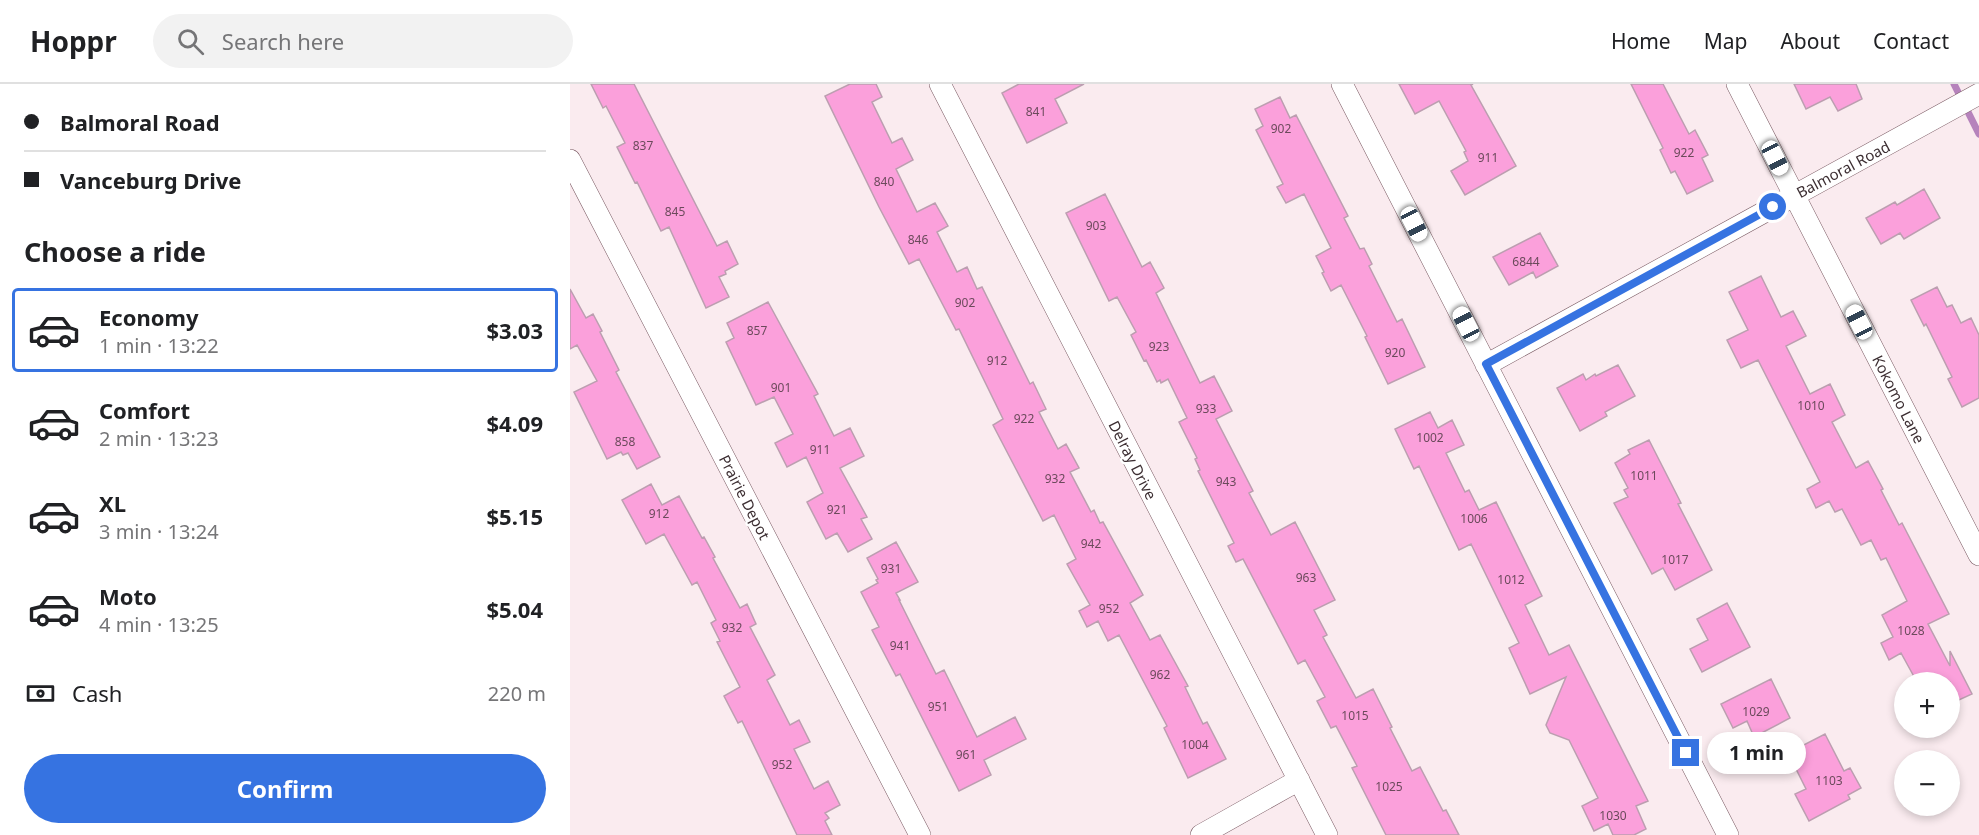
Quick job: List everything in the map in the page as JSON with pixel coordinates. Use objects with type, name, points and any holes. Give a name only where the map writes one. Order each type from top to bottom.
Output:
[{"type":"street","name":"Delray Drive","points":[[940,84],[1327,835]]},
{"type":"street","points":[[1342,84],[1728,835]]},
{"type":"street","name":"Kokomo Lane","points":[[1737,84],[1979,555]]},
{"type":"street","name":"Balmoral Road","points":[[1486,364],[1979,94]]},
{"type":"street","name":"Prairie Depot","points":[[570,160],[920,835]]},
{"type":"street","points":[[1201,835],[1299,780]]},
{"type":"building","points":[[591,84],[634,84],[717,246],[727,241],[738,264],[719,277],[729,297],[706,308],[669,227],[661,231],[637,182],[635,183],[617,147],[625,143],[606,106],[603,108]]},
{"type":"building","points":[[850,84],[876,84],[882,97],[872,102],[892,143],[902,138],[913,160],[896,169],[917,212],[935,203],[948,226],[937,232],[957,272],[967,267],[977,289],[982,287],[1030,384],[1033,382],[1046,409],[1039,412],[1058,449],[1066,444],[1079,468],[1070,472],[1091,512],[1094,510],[1100,523],[1103,522],[1143,595],[1130,603],[1150,640],[1160,635],[1188,686],[1185,687],[1203,724],[1207,722],[1226,759],[1188,778],[1164,728],[1167,726],[1119,635],[1108,641],[1098,621],[1087,627],[1079,611],[1090,605],[1067,564],[1076,559],[1054,515],[1043,521],[993,425],[1003,419],[959,329],[956,330],[919,259],[909,264],[825,96]]},
{"type":"building","points":[[1019,84],[1084,84],[1055,99],[1067,123],[1027,143],[1002,93]]},
{"type":"building","points":[[1399,84],[1473,84],[1471,85],[1516,166],[1465,195],[1451,171],[1468,161],[1464,152],[1466,151],[1439,101],[1415,114]]},
{"type":"building","points":[[1631,84],[1663,84],[1689,134],[1695,130],[1708,155],[1702,158],[1713,181],[1687,194],[1675,171],[1671,173],[1660,150],[1663,148]]},
{"type":"building","points":[[1794,84],[1856,84],[1862,99],[1838,111],[1830,97],[1806,109]]},
{"type":"building","points":[[1280,97],[1290,118],[1296,115],[1348,216],[1344,218],[1360,249],[1364,248],[1372,264],[1369,266],[1397,322],[1402,319],[1425,367],[1388,384],[1341,285],[1331,291],[1322,273],[1324,272],[1316,256],[1331,248],[1304,194],[1286,203],[1277,187],[1283,184],[1256,130],[1263,126],[1255,109]]},
{"type":"building","points":[[1924,189],[1940,218],[1904,239],[1900,233],[1881,244],[1866,218],[1895,202],[1897,205]]},
{"type":"building","points":[[1105,194],[1142,267],[1150,262],[1164,288],[1156,293],[1200,383],[1214,376],[1232,411],[1216,419],[1253,491],[1249,493],[1271,535],[1295,522],[1335,600],[1314,610],[1327,635],[1323,637],[1356,698],[1373,689],[1412,771],[1420,767],[1443,811],[1446,810],[1459,835],[1386,835],[1352,768],[1357,766],[1336,726],[1331,728],[1317,701],[1325,697],[1305,660],[1298,664],[1243,559],[1236,562],[1228,546],[1234,543],[1198,471],[1200,470],[1195,459],[1197,458],[1179,422],[1187,418],[1168,379],[1161,383],[1160,380],[1157,382],[1146,360],[1144,361],[1131,335],[1136,332],[1117,297],[1109,301],[1066,213]]},
{"type":"building","points":[[1540,233],[1558,266],[1536,278],[1533,272],[1509,285],[1493,257]]},
{"type":"building","points":[[1761,276],[1781,317],[1793,311],[1806,336],[1786,346],[1810,394],[1830,384],[1845,415],[1832,422],[1856,468],[1868,461],[1899,525],[1902,523],[1949,614],[1928,624],[1950,666],[1950,651],[1972,694],[1960,699],[1960,672],[1911,672],[1901,653],[1889,660],[1881,643],[1893,637],[1882,615],[1907,601],[1886,558],[1881,560],[1871,540],[1861,545],[1842,509],[1835,512],[1829,501],[1816,508],[1807,489],[1820,482],[1758,360],[1741,368],[1727,340],[1748,330],[1729,292]]},
{"type":"building","points":[[1937,287],[1947,307],[1952,305],[1961,323],[1971,318],[1979,335],[1979,398],[1962,407],[1948,379],[1952,377],[1926,324],[1924,326],[1911,300]]},
{"type":"building","points":[[570,289],[586,318],[593,314],[619,370],[616,372],[660,457],[637,469],[628,453],[623,455],[621,452],[607,459],[574,392],[597,381],[577,345],[570,349]]},
{"type":"building","points":[[768,302],[818,394],[814,396],[834,436],[850,428],[864,456],[840,468],[867,517],[861,519],[872,539],[848,552],[837,533],[826,539],[807,502],[823,493],[806,457],[787,467],[775,443],[793,434],[774,397],[756,405],[726,342],[734,338],[727,323]]},
{"type":"building","points":[[1618,365],[1635,396],[1605,412],[1607,416],[1580,431],[1557,388],[1583,374],[1586,380]]},
{"type":"building","points":[[1430,412],[1438,428],[1452,420],[1464,445],[1446,453],[1465,492],[1469,490],[1479,510],[1496,502],[1542,596],[1525,605],[1549,655],[1569,645],[1648,801],[1636,806],[1646,829],[1634,835],[1613,835],[1608,824],[1594,831],[1582,806],[1598,798],[1569,740],[1550,733],[1546,725],[1566,677],[1530,694],[1509,648],[1519,643],[1471,544],[1459,550],[1419,466],[1414,469],[1395,429]]},
{"type":"building","points":[[1649,440],[1681,503],[1678,504],[1712,570],[1675,590],[1663,568],[1652,574],[1614,503],[1628,497],[1624,490],[1628,488],[1615,463],[1630,454],[1628,450]]},
{"type":"building","points":[[651,484],[662,505],[679,496],[715,557],[713,558],[740,608],[747,604],[756,624],[750,627],[775,675],[767,680],[790,725],[799,720],[810,742],[794,749],[814,789],[828,781],[840,805],[825,813],[829,818],[825,821],[832,835],[797,835],[742,721],[738,723],[724,696],[740,687],[717,642],[720,641],[711,623],[716,620],[697,582],[692,585],[664,534],[646,544],[622,500]]},
{"type":"building","points":[[896,542],[918,582],[896,593],[936,674],[944,670],[977,737],[1015,717],[1026,739],[984,760],[991,775],[959,791],[900,674],[896,676],[872,630],[879,627],[861,592],[878,583],[867,558]]},
{"type":"building","points":[[1727,603],[1750,647],[1702,672],[1690,649],[1708,640],[1697,619]]},
{"type":"building","points":[[1771,679],[1790,718],[1754,737],[1747,721],[1733,728],[1721,704]]},
{"type":"building","points":[[1825,734],[1844,771],[1850,768],[1861,788],[1848,795],[1850,799],[1809,821],[1795,794],[1806,789],[1788,753]]},
{"type":"waterway","points":[[1954,84],[1979,134]]},
{"type":"route","points":[[1686,753],[1486,364],[1773,207]]}]
